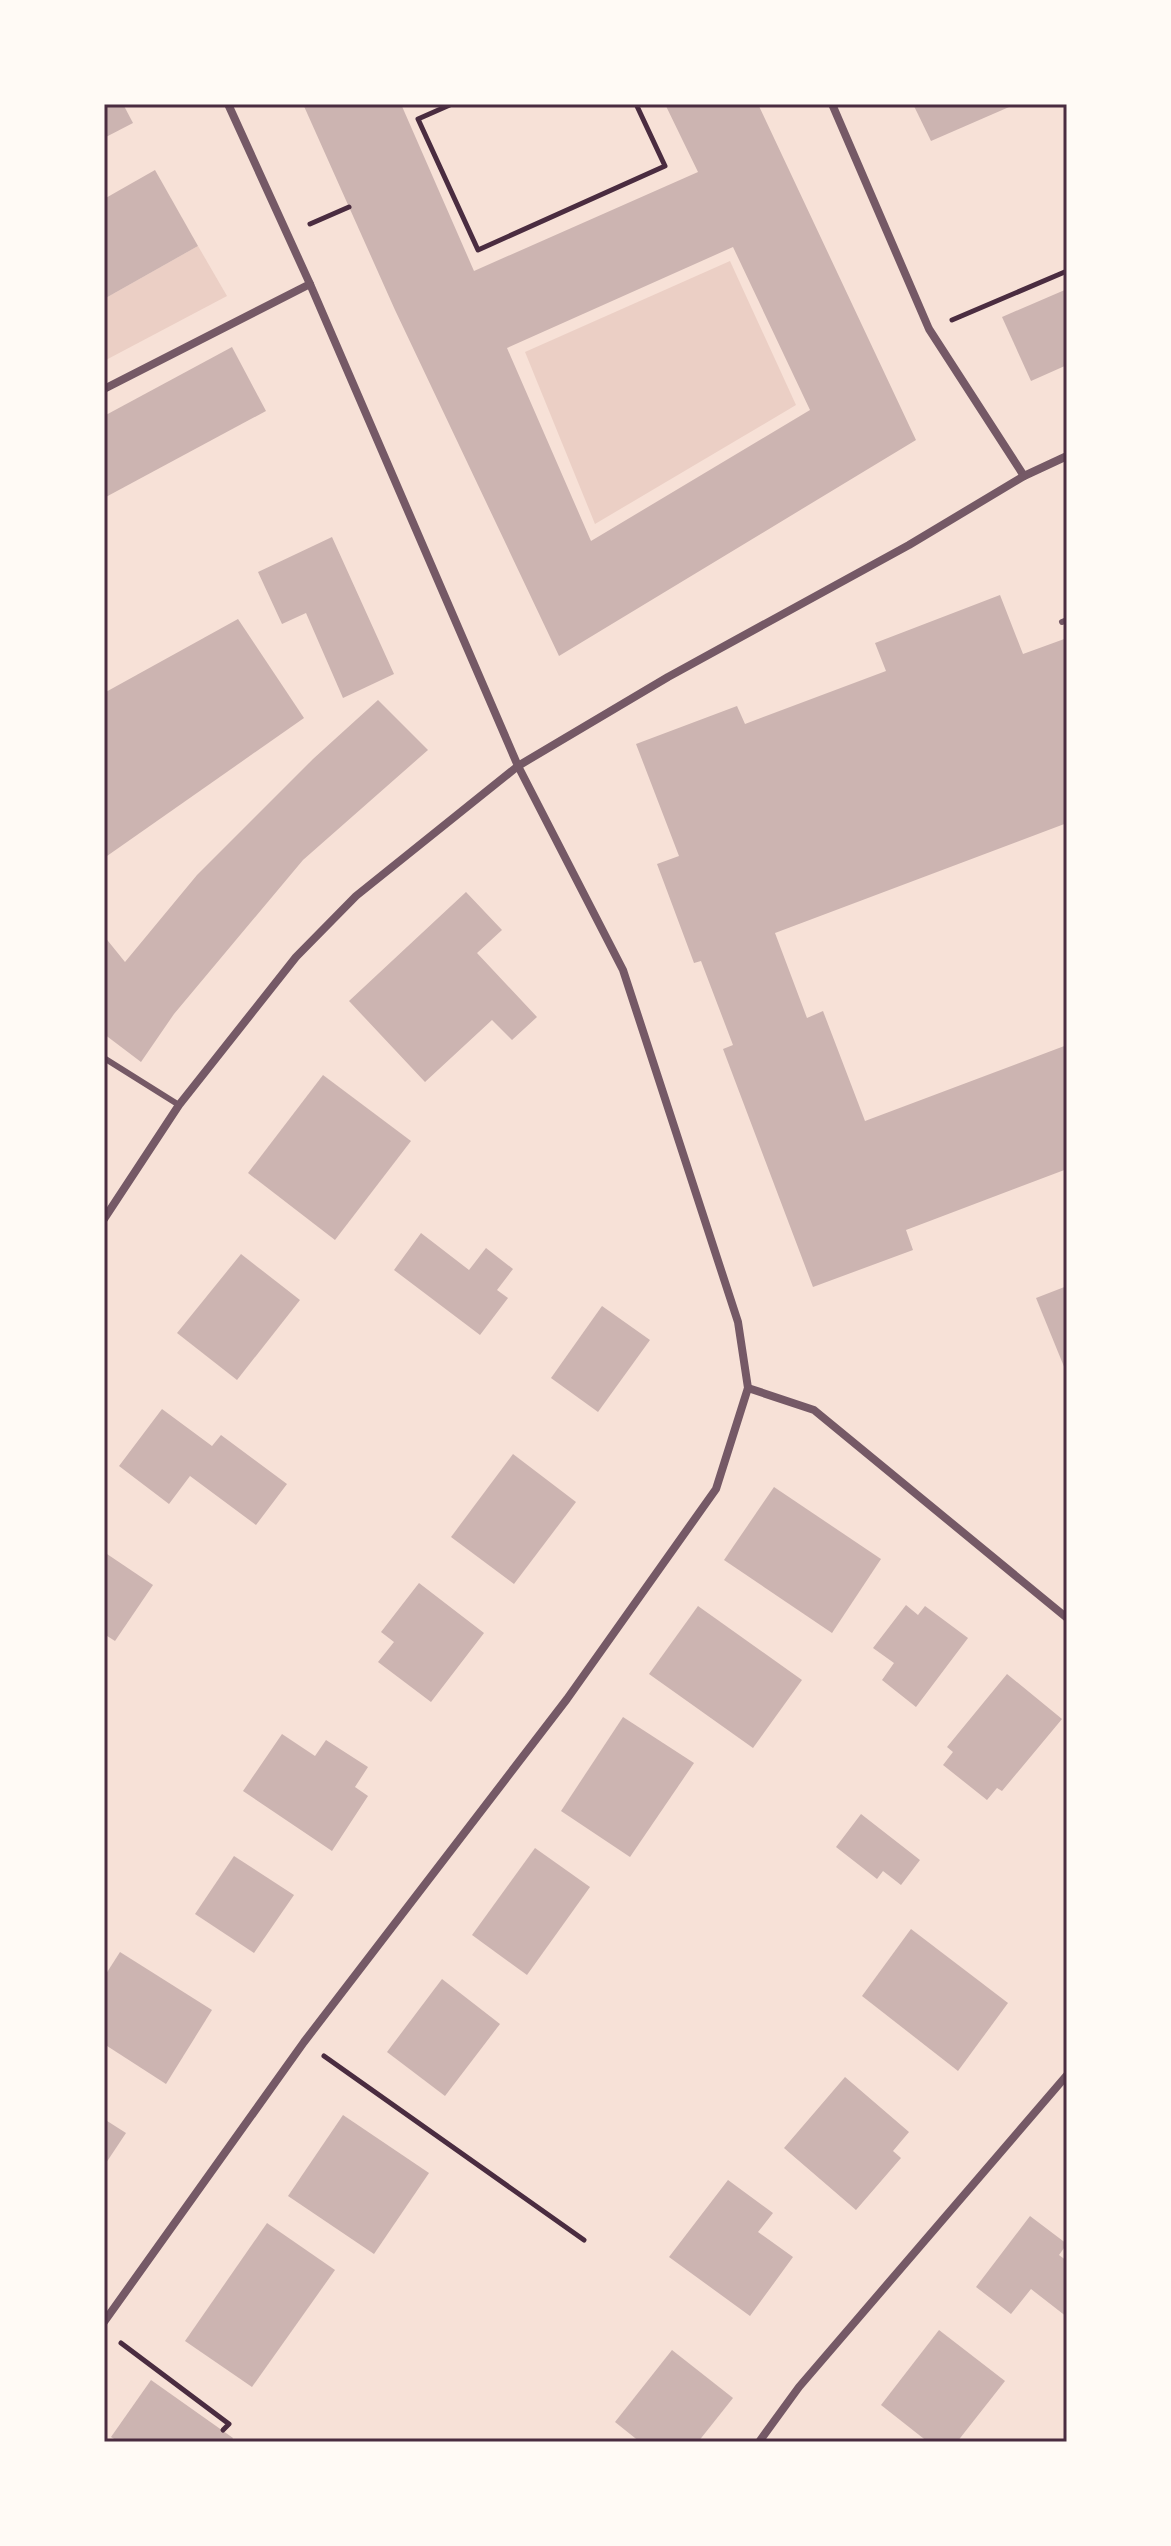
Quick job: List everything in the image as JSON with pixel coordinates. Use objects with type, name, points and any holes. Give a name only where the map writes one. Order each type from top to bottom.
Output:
[{"type":"street","points":[[104,2322],[304,2042],[567,1699],[716,1489],[748,1388],[738,1322],[623,970],[518,766],[310,284],[228,104]]},
{"type":"street","points":[[832,104],[929,329],[1024,476]]},
{"type":"street","points":[[104,389],[310,284]]},
{"type":"street","points":[[104,1219],[179,1105],[296,957],[356,896],[518,766],[668,677],[909,545],[1024,476],[1067,456]]},
{"type":"street","points":[[748,1388],[814,1410],[1067,1618]]},
{"type":"street","points":[[759,2442],[799,2387],[1067,2075]]},
{"type":"lane","points":[[104,1058],[179,1105]]},
{"type":"path","points":[[452,104],[418,119],[478,250],[665,166],[636,104]]},
{"type":"path","points":[[430,172],[441,169]]},
{"type":"path","points":[[287,234],[349,207]]},
{"type":"path","points":[[929,329],[1067,271]]},
{"type":"path","points":[[304,2042],[584,2240]]},
{"type":"path","points":[[131,2351],[229,2424],[223,2430]]},
{"type":"shaded area","points":[[198,246],[227,296],[104,361],[104,299]]},
{"type":"shaded area","points":[[730,261],[796,405],[595,524],[525,352]]},
{"type":"building","points":[[104,104],[123,104],[133,123],[104,138]]},
{"type":"building","points":[[303,104],[401,104],[474,271],[698,172],[665,104],[758,104],[916,440],[559,656],[395,310]],"holes":[[[733,247],[810,410],[591,541],[507,348]]]},
{"type":"building","points":[[913,104],[1016,104],[931,141]]},
{"type":"building","points":[[155,170],[198,246],[104,299],[104,199]]},
{"type":"building","points":[[1067,289],[1067,365],[1031,381],[1002,317]]},
{"type":"building","points":[[232,347],[266,411],[104,498],[104,416]]},
{"type":"building","points":[[332,537],[394,674],[343,698],[306,613],[282,624],[258,572]]},
{"type":"building","points":[[1000,595],[1023,654],[1067,638],[1067,823],[775,933],[807,1018],[823,1011],[865,1121],[1067,1045],[1067,1169],[906,1230],[913,1250],[813,1287],[723,1049],[733,1045],[701,961],[694,963],[657,864],[679,856],[636,744],[737,706],[745,724],[886,671],[875,643]]},
{"type":"building","points":[[238,619],[304,718],[107,856],[104,852],[104,693]]},
{"type":"building","points":[[378,700],[428,750],[303,860],[174,1014],[141,1062],[104,1034],[104,936],[125,962],[197,875],[313,759]]},
{"type":"building","points":[[466,892],[502,930],[477,953],[537,1017],[512,1040],[492,1020],[425,1082],[349,1001]]},
{"type":"building","points":[[323,1075],[411,1141],[335,1240],[248,1173]]},
{"type":"building","points":[[421,1233],[469,1270],[486,1248],[513,1269],[497,1290],[508,1298],[480,1335],[394,1270]]},
{"type":"building","points":[[241,1254],[300,1300],[237,1380],[177,1333]]},
{"type":"building","points":[[1067,1286],[1067,1374],[1036,1298]]},
{"type":"building","points":[[602,1306],[650,1340],[598,1412],[551,1378]]},
{"type":"building","points":[[162,1409],[212,1446],[221,1435],[287,1484],[256,1525],[190,1476],[169,1504],[119,1466]]},
{"type":"building","points":[[513,1454],[576,1502],[514,1584],[451,1537]]},
{"type":"building","points":[[774,1487],[881,1559],[832,1633],[724,1560]]},
{"type":"building","points":[[104,1552],[153,1585],[115,1641],[104,1634]]},
{"type":"building","points":[[419,1583],[484,1633],[431,1702],[378,1662],[394,1642],[381,1632]]},
{"type":"building","points":[[906,1605],[918,1615],[925,1606],[968,1638],[916,1707],[882,1680],[894,1663],[873,1648]]},
{"type":"building","points":[[698,1606],[802,1680],[753,1748],[649,1674]]},
{"type":"building","points":[[1007,1674],[1062,1719],[1002,1791],[997,1788],[987,1800],[943,1765],[953,1752],[947,1747]]},
{"type":"building","points":[[623,1717],[694,1763],[630,1857],[561,1811]]},
{"type":"building","points":[[282,1734],[315,1756],[326,1740],[368,1767],[355,1787],[368,1796],[332,1851],[243,1791]]},
{"type":"building","points":[[861,1814],[920,1860],[901,1885],[883,1871],[877,1879],[836,1847]]},
{"type":"building","points":[[535,1848],[590,1887],[527,1975],[472,1935]]},
{"type":"building","points":[[234,1856],[294,1895],[254,1953],[195,1914]]},
{"type":"building","points":[[911,1929],[1008,2003],[958,2071],[862,1996]]},
{"type":"building","points":[[120,1952],[212,2010],[166,2084],[104,2044],[104,1977]]},
{"type":"building","points":[[442,1979],[500,2024],[445,2096],[387,2052]]},
{"type":"building","points":[[845,2077],[909,2132],[893,2151],[901,2158],[856,2210],[784,2148]]},
{"type":"building","points":[[343,2115],[429,2173],[374,2254],[288,2196]]},
{"type":"building","points":[[104,2119],[126,2133],[104,2166]]},
{"type":"building","points":[[728,2180],[773,2213],[758,2232],[793,2257],[750,2316],[669,2257]]},
{"type":"building","points":[[1030,2216],[1067,2244],[1059,2255],[1067,2261],[1067,2317],[1031,2289],[1011,2314],[976,2287]]},
{"type":"building","points":[[267,2223],[335,2270],[252,2387],[185,2341]]},
{"type":"building","points":[[939,2330],[1005,2381],[957,2442],[928,2442],[881,2405]]},
{"type":"building","points":[[672,2350],[733,2398],[698,2442],[640,2442],[615,2422]]},
{"type":"building","points":[[151,2380],[233,2438],[231,2442],[119,2442],[111,2437]]}]
